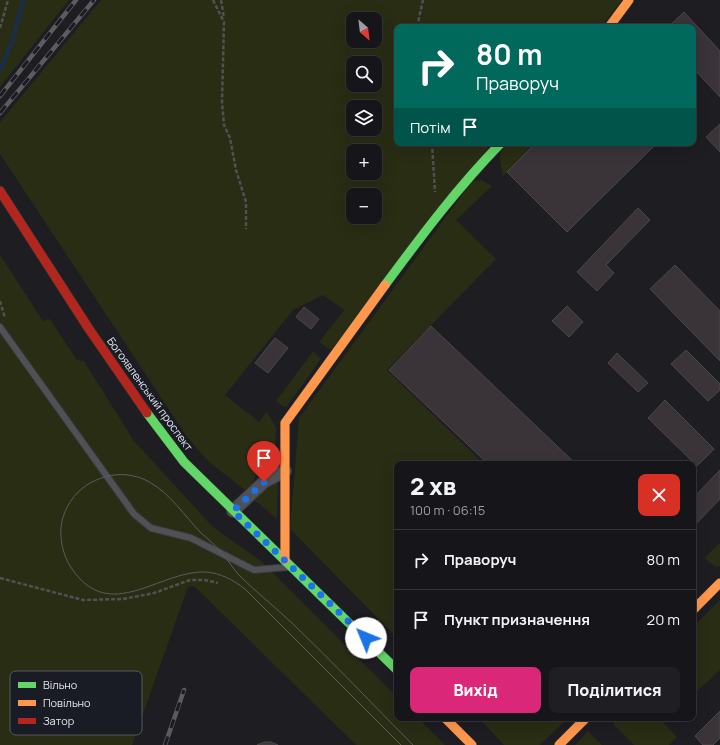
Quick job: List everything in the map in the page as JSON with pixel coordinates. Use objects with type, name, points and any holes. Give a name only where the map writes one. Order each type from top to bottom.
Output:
[{"type":"main road","points":[[611,24],[629,0]]},
{"type":"main road","points":[[285,560],[285,423],[435,217],[468,177],[498,146]]},
{"type":"main road","name":"Богоявленський проспект","points":[[0,191],[96,338],[163,435],[184,462],[394,667]]},
{"type":"main road","points":[[696,607],[720,583]]},
{"type":"main road","points":[[448,721],[472,745]]},
{"type":"main road","points":[[559,745],[583,721]]},
{"type":"street","points":[[233,511],[264,482],[285,471]]},
{"type":"lane","points":[[0,327],[134,514],[151,528],[191,538],[254,570],[292,567]]},
{"type":"path","points":[[0,28],[8,0]]},
{"type":"path","points":[[213,0],[224,22]]},
{"type":"path","points":[[221,0],[224,22],[222,102],[224,125],[230,138],[236,170],[246,202],[246,229]]},
{"type":"path","points":[[418,24],[423,0]]},
{"type":"path","points":[[432,146],[435,217]]},
{"type":"path","points":[[0,578],[83,600],[123,599],[147,595],[190,580],[205,580],[218,583]]},
{"type":"green space","points":[[0,0],[69,0],[0,87]]},
{"type":"green space","points":[[101,0],[622,0],[603,24],[394,24],[394,146],[490,146],[331,350],[319,342],[344,310],[323,295],[293,310],[225,395],[259,422],[267,412],[276,427],[275,465],[256,476],[247,492],[208,461],[187,437],[0,154],[0,122]]},
{"type":"green space","points":[[533,146],[503,176],[500,154],[504,147]]},
{"type":"green space","points":[[482,180],[492,186],[456,220],[496,259],[387,370],[481,461],[394,461],[394,635],[290,529],[299,418],[472,181]]},
{"type":"green space","points":[[0,255],[43,321],[50,319],[77,360],[84,361],[134,441],[213,527],[261,561],[394,694],[394,721],[421,721],[445,745],[356,745],[194,586],[188,587],[142,717],[142,671],[10,671],[10,735],[136,735],[132,745],[0,745]]},
{"type":"green space","points":[[313,351],[321,359],[287,406],[284,407],[276,401]]},
{"type":"green space","points":[[278,481],[277,519],[253,499]]},
{"type":"green space","points":[[720,543],[720,566],[716,567],[704,558]]},
{"type":"green space","points":[[720,600],[720,670],[696,692],[696,624]]},
{"type":"green space","points":[[482,721],[565,721],[540,745],[504,745]]},
{"type":"green space","points":[[613,721],[662,721],[677,737],[669,745],[634,745],[614,725]]},
{"type":"green space","points":[[588,731],[602,745],[575,745]]},
{"type":"building","points":[[684,12],[695,24],[671,24]]},
{"type":"building","points":[[696,25],[720,51],[720,97],[696,71]]},
{"type":"building","points":[[720,124],[720,152],[706,137]]},
{"type":"building","points":[[533,146],[654,146],[567,232],[507,172]]},
{"type":"building","points":[[638,208],[650,220],[606,265],[614,273],[597,291],[577,272]]},
{"type":"building","points":[[675,265],[720,311],[720,361],[650,289]]},
{"type":"building","points":[[567,306],[583,322],[569,337],[552,321]]},
{"type":"building","points":[[304,307],[319,319],[311,329],[296,317]]},
{"type":"building","points":[[431,326],[573,461],[485,461],[389,370]]},
{"type":"building","points":[[275,338],[288,348],[268,373],[255,363]]},
{"type":"building","points":[[686,350],[720,384],[720,390],[708,401],[671,364]]},
{"type":"building","points":[[617,353],[648,383],[638,392],[608,363]]},
{"type":"building","points":[[665,400],[714,449],[697,466],[696,461],[692,461],[648,418]]},
{"type":"building","points":[[720,470],[720,499],[696,524],[696,495]]},
{"type":"building","points":[[720,711],[720,738],[713,745],[703,745],[695,736]]},
{"type":"building","points":[[264,742],[271,742],[278,745],[257,745]]},
{"type":"waterway","points":[[0,71],[13,39],[23,0]]},
{"type":"tram line","points":[[401,745],[245,589],[222,575],[205,572],[187,574],[135,591],[118,594],[102,593],[87,585],[72,569],[63,551],[61,537],[63,517],[74,496],[82,488],[92,482],[114,475],[129,475],[137,477],[144,479],[158,487],[218,549],[239,575],[308,639],[413,745]]},
{"type":"railway","points":[[0,96],[76,0]]},
{"type":"railway","points":[[0,113],[94,0]]},
{"type":"railway","points":[[165,745],[184,690]]},
{"type":"traffic: fast","points":[[385,285],[455,194],[498,146]]},
{"type":"traffic: fast","points":[[147,413],[184,462],[394,667]]},
{"type":"traffic: slow","points":[[611,24],[629,0]]},
{"type":"traffic: slow","points":[[285,560],[285,423],[385,285]]},
{"type":"traffic: slow","points":[[696,607],[720,583]]},
{"type":"traffic: slow","points":[[448,721],[472,745]]},
{"type":"traffic: slow","points":[[559,745],[583,721]]},
{"type":"traffic: jam","points":[[0,191],[89,329],[147,413]]},
{"type":"route","points":[[264,482],[233,511],[366,638]]}]
